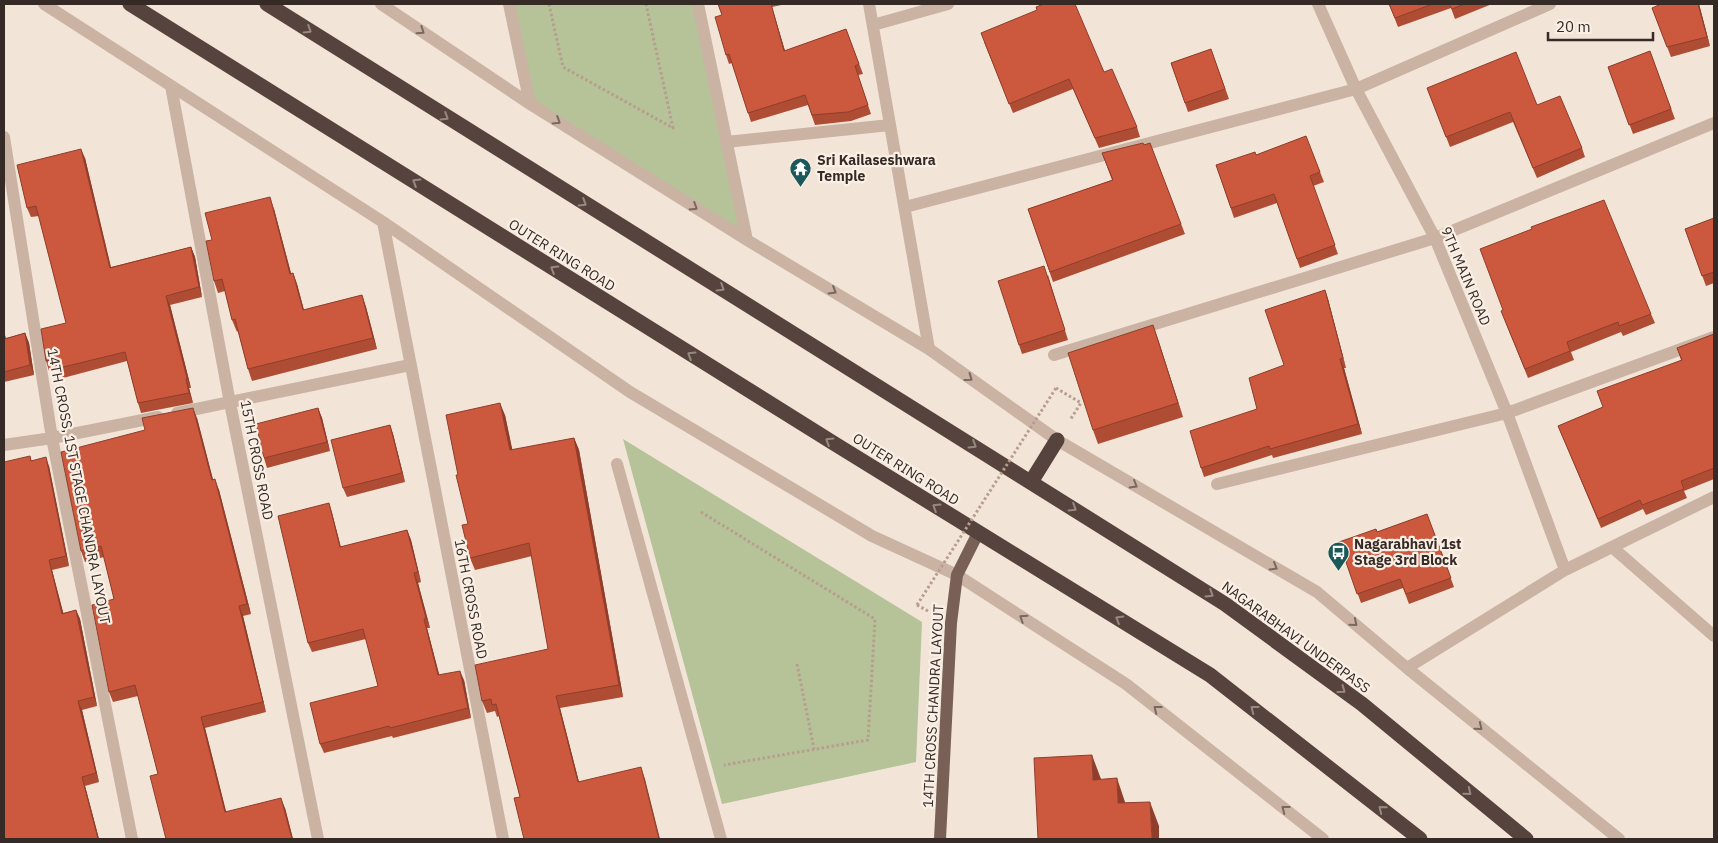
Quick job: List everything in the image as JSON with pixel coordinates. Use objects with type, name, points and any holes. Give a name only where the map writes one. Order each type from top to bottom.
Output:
[{"type":"highway","name":"OUTER RING ROAD","points":[[130,4],[978,533]]},
{"type":"highway","points":[[267,4],[1032,482],[1057,440]]},
{"type":"highway","name":"NAGARABHAVI UNDERPASS","points":[[1032,482],[1225,604],[1362,704],[1526,839]]},
{"type":"highway","points":[[978,533],[1210,675],[1420,839]]},
{"type":"main road","name":"14TH CROSS CHANDRA LAYOUT","points":[[940,839],[951,623],[957,575],[978,533]]},
{"type":"street","points":[[44,4],[383,222],[630,392],[872,536],[957,575],[1126,684],[1323,839]]},
{"type":"street","points":[[381,4],[530,104],[747,240],[929,349],[1057,440],[1317,592],[1407,668],[1620,839]]},
{"type":"street","points":[[509,4],[530,104]]},
{"type":"street","points":[[698,4],[747,240]]},
{"type":"street","points":[[869,4],[929,349]]},
{"type":"street","points":[[873,25],[948,4]]},
{"type":"street","name":"9TH MAIN ROAD","points":[[1318,4],[1356,89],[1435,238],[1507,413],[1565,570]]},
{"type":"street","points":[[905,207],[1356,89],[1550,4]]},
{"type":"street","name":"15TH CROSS ROAD","points":[[171,86],[230,403],[318,839]]},
{"type":"street","points":[[1054,356],[1435,238],[1714,123]]},
{"type":"street","points":[[726,142],[890,125]]},
{"type":"street","name":"14TH CROSS, 1ST STAGE CHANDRA LAYOUT","points":[[4,137],[52,438],[132,839]]},
{"type":"street","name":"16TH CROSS ROAD","points":[[383,222],[503,839]]},
{"type":"street","points":[[1217,484],[1507,413],[1714,337]]},
{"type":"street","points":[[4,445],[52,438],[230,403],[410,365]]},
{"type":"street","points":[[617,464],[721,839]]},
{"type":"street","points":[[1407,668],[1565,570],[1714,497]]},
{"type":"street","points":[[1612,547],[1714,636]]},
{"type":"path","points":[[549,4],[563,67],[673,128],[646,4]]},
{"type":"path","points":[[917,606],[1056,388],[1081,403]]},
{"type":"path","points":[[701,512],[875,619],[868,740],[702,769]]},
{"type":"path","points":[[797,664],[814,749]]},
{"type":"green space","points":[[509,4],[698,4],[747,240],[530,104]]},
{"type":"green space","points":[[623,439],[922,622],[916,762],[722,804]]},
{"type":"building","points":[[718,4],[771,4],[784,51],[846,29],[859,64],[855,66],[868,105],[848,112],[812,115],[805,95],[748,113],[729,54],[726,55],[715,17],[722,15]]},
{"type":"building","points":[[1044,4],[1075,4],[1104,72],[1112,69],[1137,127],[1095,138],[1069,79],[1009,104],[981,33],[1037,10],[1036,7]]},
{"type":"building","points":[[1389,4],[1433,4],[1395,18]]},
{"type":"building","points":[[1449,4],[1465,4],[1452,9]]},
{"type":"building","points":[[1661,4],[1698,4],[1707,37],[1667,47],[1652,8]]},
{"type":"building","points":[[1211,49],[1225,89],[1185,103],[1171,63]]},
{"type":"building","points":[[1650,51],[1671,109],[1629,125],[1608,67]]},
{"type":"building","points":[[1516,52],[1537,105],[1560,96],[1582,148],[1533,168],[1510,112],[1446,137],[1427,88]]},
{"type":"building","points":[[1306,136],[1320,172],[1310,176],[1335,245],[1297,259],[1274,194],[1231,208],[1216,165],[1255,152],[1256,155]]},
{"type":"building","points":[[1143,143],[1144,145],[1150,143],[1181,224],[1050,272],[1028,209],[1113,180],[1102,153]]},
{"type":"building","points":[[81,149],[110,268],[191,247],[199,287],[166,296],[187,378],[189,393],[138,403],[125,352],[59,368],[57,358],[46,361],[41,329],[66,323],[36,206],[27,208],[17,165]]},
{"type":"building","points":[[270,197],[290,274],[293,273],[303,310],[362,295],[373,338],[248,369],[235,319],[232,320],[222,279],[214,281],[206,241],[212,240],[205,213]]},
{"type":"building","points":[[1604,200],[1651,314],[1619,326],[1618,322],[1567,342],[1570,351],[1525,369],[1501,311],[1503,310],[1480,249],[1532,229],[1531,227]]},
{"type":"building","points":[[1714,218],[1714,272],[1702,276],[1685,229]]},
{"type":"building","points":[[1044,266],[1065,330],[1019,345],[998,281]]},
{"type":"building","points":[[1325,290],[1343,358],[1340,359],[1358,424],[1270,449],[1269,446],[1201,468],[1190,431],[1257,409],[1249,378],[1284,365],[1265,310]]},
{"type":"building","points":[[1153,325],[1178,403],[1093,430],[1068,353]]},
{"type":"building","points":[[4,333],[5,339],[25,333],[30,365],[4,372]]},
{"type":"building","points":[[1714,334],[1714,468],[1681,481],[1684,489],[1642,505],[1640,500],[1598,519],[1558,426],[1603,407],[1597,391],[1682,360],[1677,348]]},
{"type":"building","points":[[500,403],[510,450],[574,438],[619,685],[556,696],[578,782],[641,767],[659,839],[524,839],[514,798],[520,797],[496,704],[492,705],[491,699],[482,701],[475,665],[548,649],[529,543],[470,558],[462,525],[468,524],[456,475],[458,475],[446,415]]},
{"type":"building","points":[[193,408],[212,480],[215,479],[247,604],[239,606],[263,702],[201,717],[225,812],[281,798],[292,839],[166,839],[150,776],[158,774],[135,685],[109,692],[92,605],[114,599],[101,546],[81,551],[61,452],[145,430],[142,418]]},
{"type":"building","points":[[318,408],[327,442],[264,458],[256,424]]},
{"type":"building","points":[[390,425],[402,473],[343,488],[331,440]]},
{"type":"building","points":[[30,456],[31,461],[46,457],[66,556],[49,560],[62,614],[76,610],[94,697],[78,701],[96,773],[82,777],[98,839],[4,839],[4,462]]},
{"type":"building","points":[[329,503],[340,547],[407,530],[418,572],[414,573],[438,675],[460,671],[468,708],[320,744],[310,703],[378,686],[363,629],[308,643],[278,516]]},
{"type":"building","points":[[1427,514],[1451,578],[1406,594],[1400,579],[1357,594],[1339,542],[1376,529],[1377,532]]},
{"type":"building","points":[[1092,755],[1093,780],[1117,778],[1118,803],[1150,802],[1152,839],[1038,839],[1034,758]]},
{"type":"place","name":"Sri Kailaseshwara Temple","points":[[801,187]]},
{"type":"place","name":"Nagarabhavi 1st Stage 3rd Block","points":[[1338,571]]}]
